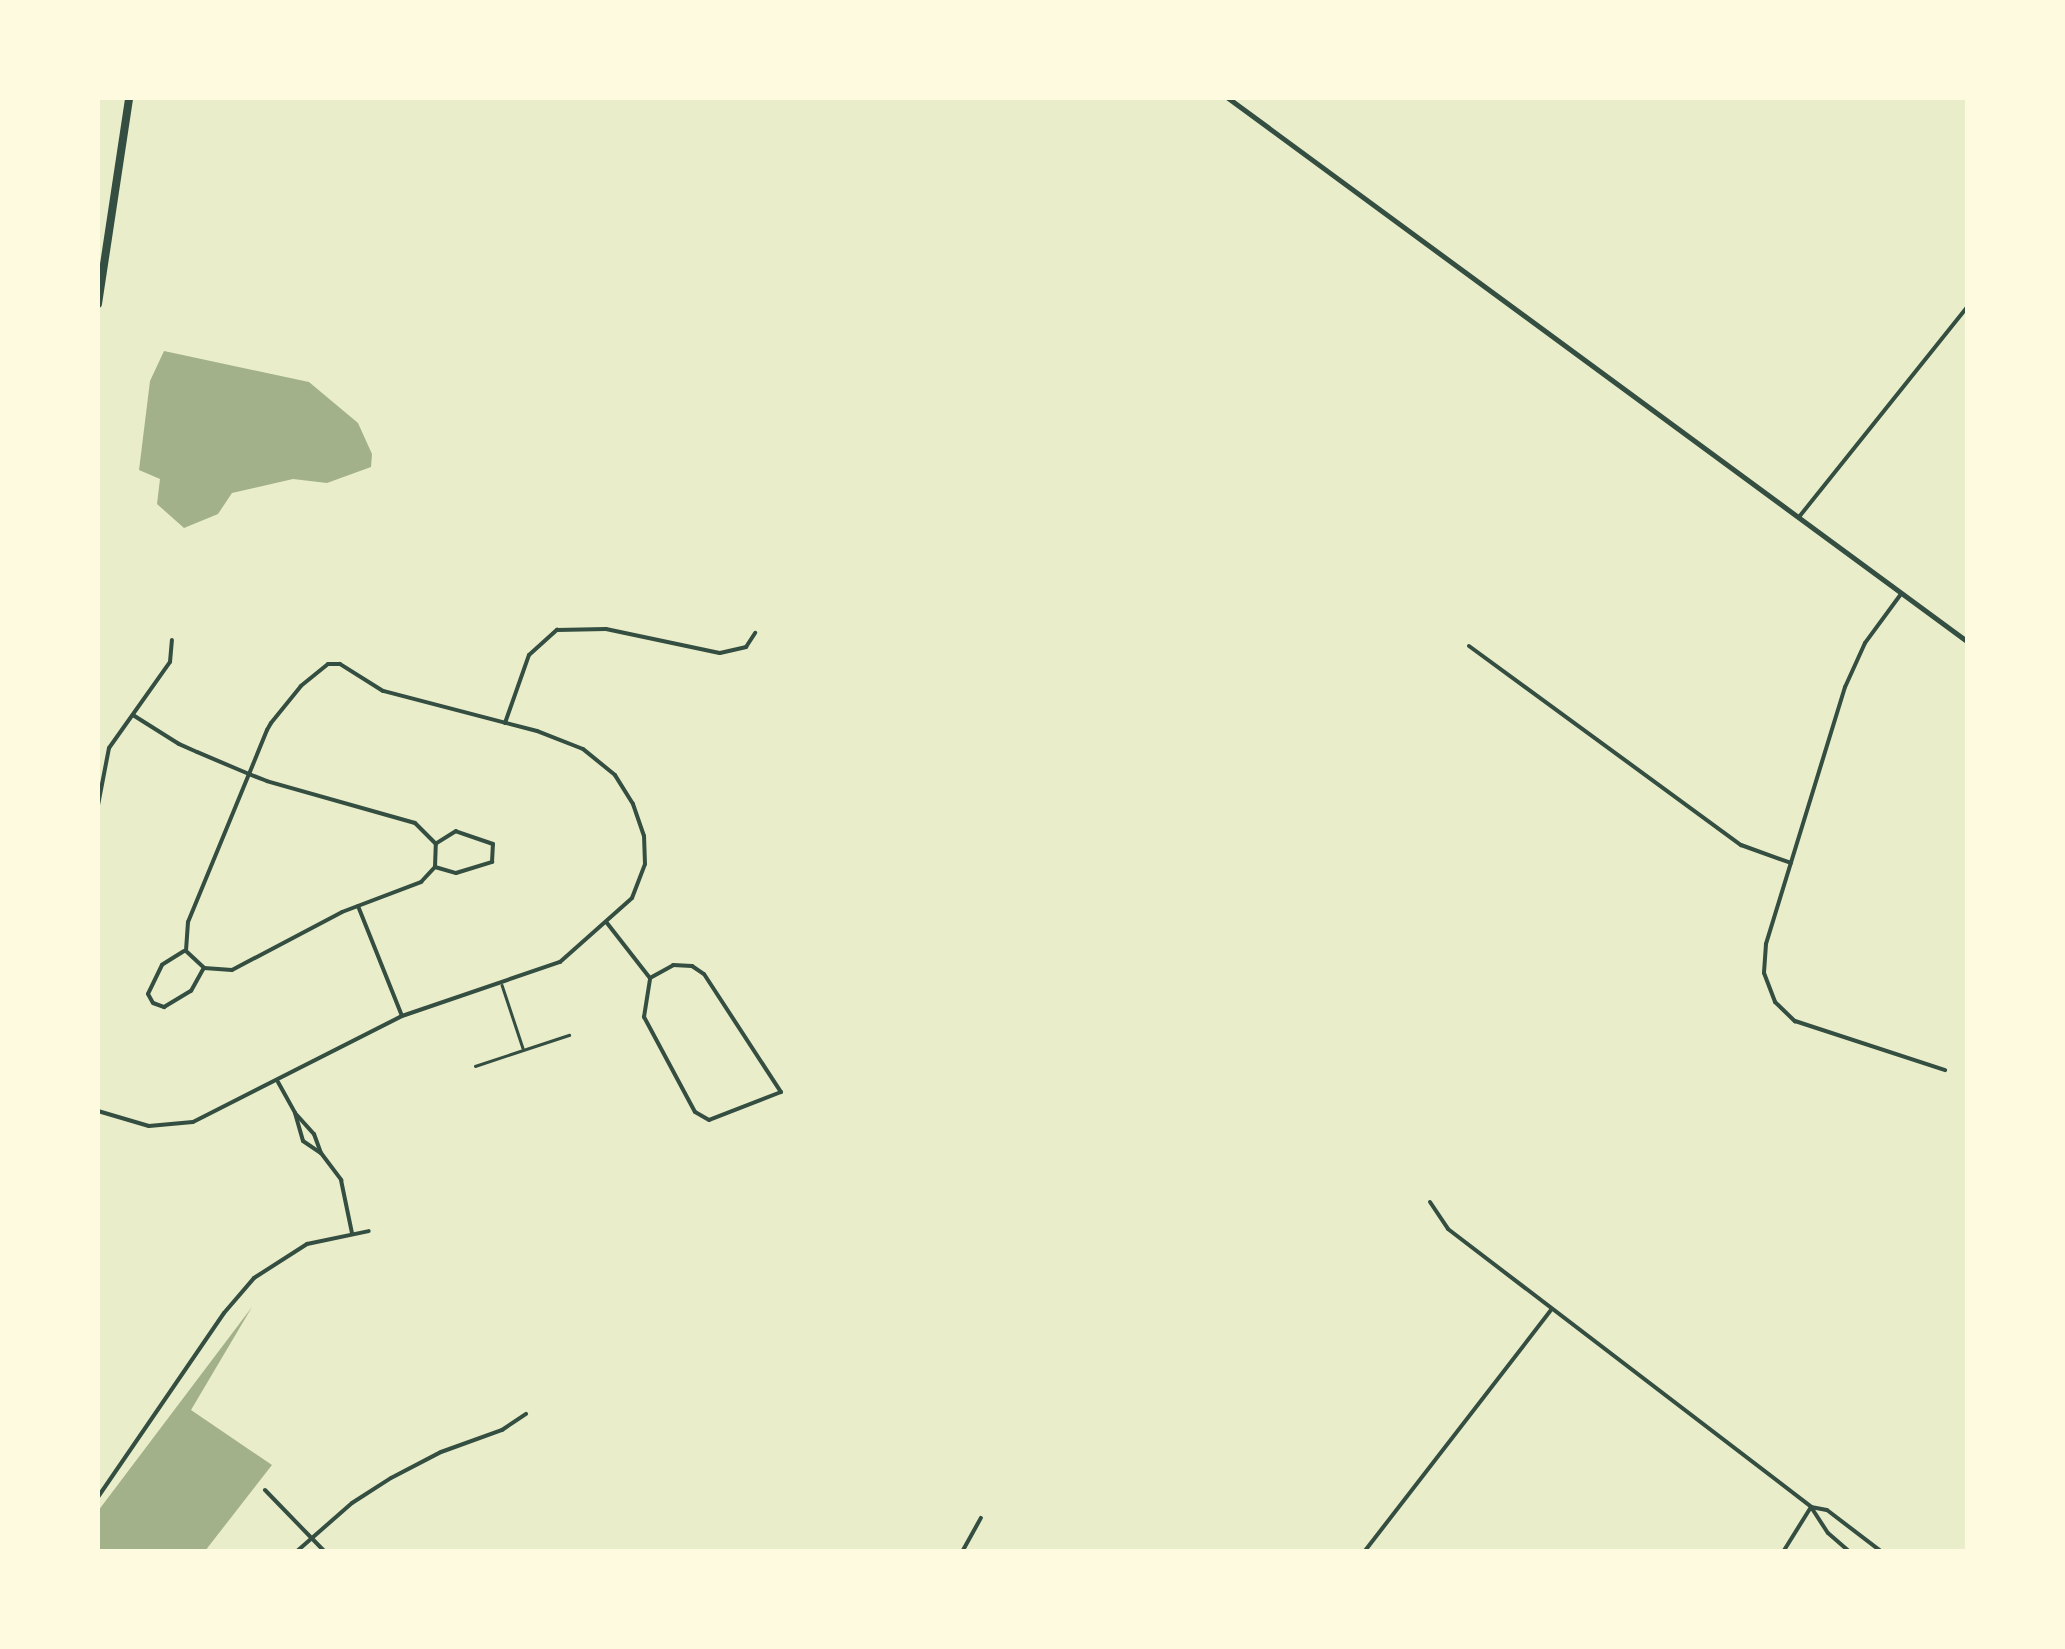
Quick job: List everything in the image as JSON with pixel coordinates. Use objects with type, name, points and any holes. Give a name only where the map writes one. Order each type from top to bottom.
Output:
[{"type":"highway","points":[[98,304],[129,98]]},
{"type":"street","points":[[1228,98],[1968,642]]},
{"type":"street","points":[[1799,517],[1968,306]]},
{"type":"street","points":[[1901,594],[1865,643],[1845,687],[1764,952],[1764,974],[1774,1002],[1806,1026],[1945,1070]]},
{"type":"street","points":[[506,723],[529,656],[557,630],[606,629],[720,654],[746,646],[755,633]]},
{"type":"street","points":[[98,806],[106,756],[170,662],[172,640]]},
{"type":"street","points":[[1469,646],[1741,845],[1791,863]]},
{"type":"street","points":[[98,1111],[131,1124],[179,1125],[219,1113],[402,1016],[560,962],[632,898],[644,873],[644,836],[633,804],[614,775],[583,749],[506,723],[383,691],[340,664],[328,664],[282,707],[188,922],[186,951]]},
{"type":"street","points":[[133,714],[180,744],[296,792],[414,823],[436,844],[435,866],[421,882],[358,906],[232,970],[204,968],[186,951]]},
{"type":"street","points":[[435,866],[456,873],[492,862],[493,844],[456,831],[436,844]]},
{"type":"street","points":[[358,906],[402,1016]]},
{"type":"street","points":[[607,924],[650,978],[644,1016],[695,1112],[709,1120],[781,1092],[708,978],[696,967],[666,967],[650,978]]},
{"type":"street","points":[[186,951],[162,964],[148,994],[152,1003],[164,1006],[191,991],[204,968]]},
{"type":"street","points":[[278,1082],[295,1113],[300,1135],[321,1153]]},
{"type":"street","points":[[295,1113],[312,1130],[321,1153],[345,1190],[352,1233]]},
{"type":"street","points":[[1430,1202],[1448,1229],[1811,1507],[1828,1534],[1850,1552]]},
{"type":"street","points":[[98,1497],[243,1288],[295,1249],[369,1231]]},
{"type":"street","points":[[1364,1552],[1552,1309]]},
{"type":"street","points":[[296,1552],[391,1478],[441,1452],[502,1430],[526,1414]]},
{"type":"street","points":[[266,1490],[325,1552]]},
{"type":"street","points":[[1782,1552],[1811,1507]]},
{"type":"street","points":[[1811,1507],[1827,1510],[1882,1552]]},
{"type":"street","points":[[962,1552],[981,1518]]},
{"type":"street","points":[[732,1552],[741,1552]]},
{"type":"lane","points":[[501,983],[524,1050]]},
{"type":"lane","points":[[475,1066],[569,1035]]},
{"type":"shaded area","points":[[164,351],[309,382],[358,423],[372,454],[371,467],[327,483],[293,479],[232,493],[218,514],[184,528],[157,504],[160,479],[139,470],[150,381]]},
{"type":"shaded area","points":[[252,1307],[191,1410],[272,1465],[205,1551],[98,1551],[98,1511]]}]
